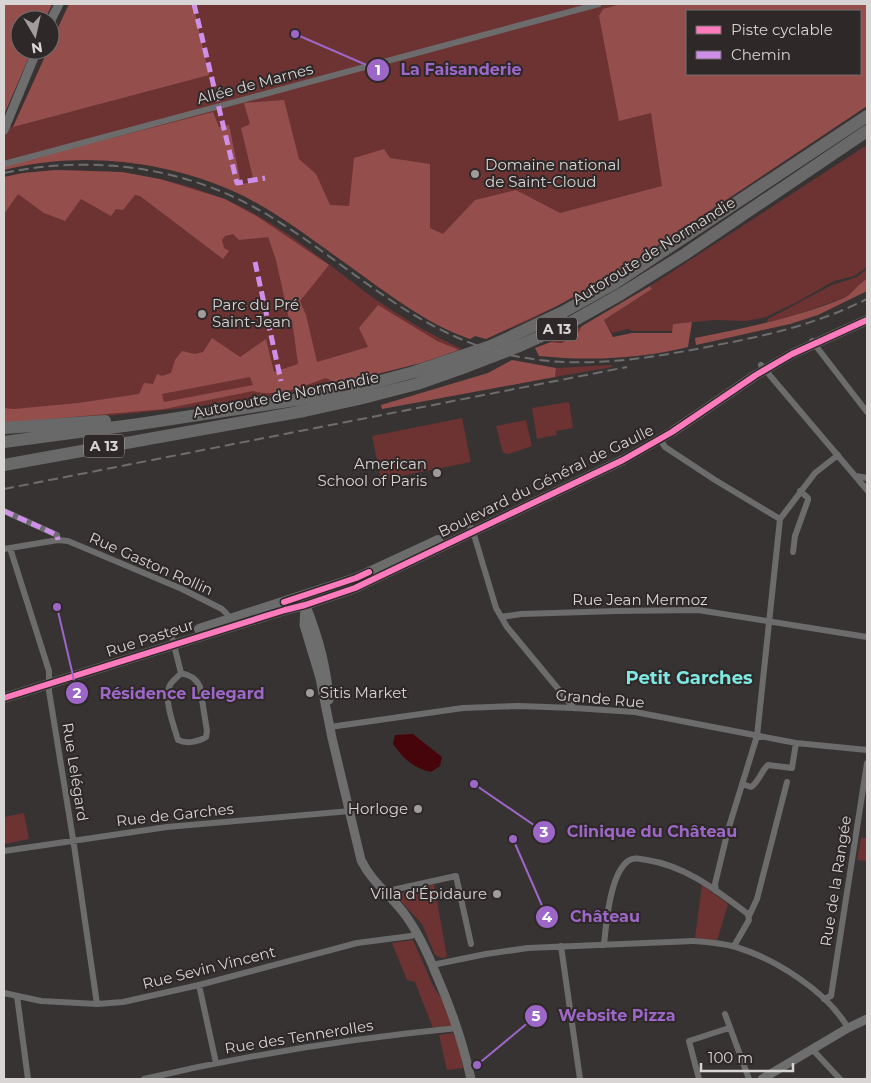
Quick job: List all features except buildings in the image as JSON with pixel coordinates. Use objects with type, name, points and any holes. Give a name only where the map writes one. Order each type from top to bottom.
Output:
[{"type":"highway","name":"Autoroute de Normandie","points":[[4,442],[302,399],[347,390],[414,372],[491,346],[563,312],[615,283],[867,116]]},
{"type":"highway","name":"Autoroute de Normandie","points":[[4,464],[304,411],[383,393],[468,366],[568,324],[621,294],[685,254],[867,130]]},
{"type":"highway","points":[[4,428],[126,420],[139,424]]},
{"type":"main road","points":[[4,130],[33,60]]},
{"type":"main road","name":"Boulevard du Général de Gaulle","points":[[304,601],[341,588],[622,460],[763,367],[867,315]]},
{"type":"main road","name":"Boulevard du Général de Gaulle","points":[[813,342],[867,320]]},
{"type":"main road","name":"Boulevard du Général de Gaulle","points":[[304,601],[328,598],[341,588]]},
{"type":"main road","points":[[304,601],[326,671],[330,706],[329,723],[361,860],[368,873],[383,892],[394,901],[417,933],[446,996],[458,1028],[471,1079]]},
{"type":"main road","name":"Rue Pasteur","points":[[173,641],[229,619],[304,601]]},
{"type":"main road","name":"Rue Pasteur","points":[[4,698],[173,641],[284,610],[304,601]]},
{"type":"main road","name":"Rue Pasteur","points":[[4,693],[50,681]]},
{"type":"main road","points":[[762,1079],[867,1018]]},
{"type":"street","name":"Allée de Marnes","points":[[4,164],[599,4]]},
{"type":"street","points":[[813,342],[867,412]]},
{"type":"street","points":[[763,367],[867,490]]},
{"type":"street","points":[[659,437],[665,447],[780,519]]},
{"type":"street","points":[[716,891],[714,884],[757,736],[780,519],[815,473],[838,455]]},
{"type":"street","points":[[856,476],[867,478]]},
{"type":"street","points":[[792,552],[795,536],[808,500],[800,491]]},
{"type":"street","points":[[4,511],[57,535],[58,540],[7,549]]},
{"type":"street","points":[[471,528],[496,608],[501,617],[507,627],[574,708]]},
{"type":"street","name":"Rue Gaston Rollin","points":[[58,540],[68,542],[182,589],[222,609],[229,619]]},
{"type":"street","name":"Rue Lelégard","points":[[7,549],[49,671],[49,691],[74,841],[97,1004]]},
{"type":"street","name":"Rue Jean Mermoz","points":[[501,617],[521,614],[698,610],[769,623],[867,637]]},
{"type":"street","points":[[173,641],[181,673]]},
{"type":"street","points":[[181,673],[192,676],[200,687],[207,731],[206,737],[201,740],[184,743],[178,740],[170,712],[168,696],[170,684],[181,673]]},
{"type":"street","name":"Grande Rue","points":[[329,723],[463,708],[518,706],[574,708],[636,712],[796,743],[867,750]]},
{"type":"street","points":[[742,784],[752,787],[755,785],[768,765],[792,768],[796,743]]},
{"type":"street","name":"Rue de la Rangée","points":[[824,999],[831,996],[867,763]]},
{"type":"street","points":[[734,946],[750,920],[749,916],[757,899],[787,782]]},
{"type":"street","name":"Rue de Garches","points":[[4,851],[167,827],[350,811]]},
{"type":"street","points":[[604,945],[613,886],[626,863],[630,860],[638,859],[666,864],[706,883],[749,916]]},
{"type":"street","points":[[383,892],[456,876],[470,944]]},
{"type":"street","name":"Rue Sevin Vincent","points":[[4,992],[41,1001],[97,1004],[123,1002],[199,985],[357,942],[411,936],[417,933]]},
{"type":"street","points":[[432,965],[528,948],[693,941],[734,946],[755,954],[805,983],[824,999],[848,1028]]},
{"type":"street","points":[[561,946],[580,1079]]},
{"type":"street","points":[[199,985],[216,1063]]},
{"type":"street","points":[[17,996],[28,1079]]},
{"type":"street","points":[[724,1014],[749,1079]]},
{"type":"street","name":"Rue des Tennerolles","points":[[144,1079],[216,1063],[305,1048],[458,1028]]},
{"type":"street","points":[[699,1079],[690,1040],[729,1028]]},
{"type":"street","points":[[812,1049],[840,1079]]},
{"type":"shaded area","points":[[4,4],[52,4],[49,10],[10,10],[10,60],[28,60],[4,115]]},
{"type":"shaded area","name":"Domaine national de Saint-Cloud","points":[[69,4],[867,4],[867,106],[627,266],[591,288],[532,319],[486,339],[475,336],[470,339],[437,325],[377,286],[292,225],[233,191],[206,180],[149,166],[91,160],[33,164],[4,170],[4,129],[13,126],[43,60],[60,60],[60,23]]},
{"type":"shaded area","points":[[69,4],[193,4],[209,75],[13,127],[43,60],[60,60],[60,23]]},
{"type":"shaded area","points":[[621,4],[867,4],[867,106],[627,266],[557,306],[486,339],[475,336],[470,339],[437,325],[392,296],[278,216],[233,191],[206,180],[149,166],[91,160],[33,164],[4,170],[4,166],[213,112],[219,127],[229,125],[241,184],[254,182],[241,128],[250,124],[244,103],[284,100],[299,159],[316,174],[330,205],[349,206],[354,158],[384,149],[390,158],[430,164],[430,228],[443,234],[475,200],[516,190],[560,213],[662,186],[651,113],[619,121],[599,16],[603,9]]},
{"type":"shaded area","points":[[867,145],[867,267],[854,276],[834,281],[766,317],[746,321],[716,320],[673,324],[673,331],[632,331],[628,329],[612,333],[604,320],[652,289],[650,286]]},
{"type":"shaded area","name":"Parc du Pré Saint-Jean","points":[[56,170],[100,171],[142,176],[183,185],[224,199],[279,229],[399,315],[462,349],[349,381],[292,392],[178,409],[4,423],[4,177]]},
{"type":"shaded area","points":[[56,170],[122,172],[160,179],[225,199],[258,217],[329,265],[300,301],[306,315],[317,362],[368,347],[359,328],[378,305],[437,341],[459,350],[421,363],[337,384],[326,378],[281,392],[262,393],[253,391],[164,409],[4,423],[4,408],[14,409],[78,403],[139,394],[144,383],[153,384],[157,374],[162,376],[171,373],[175,360],[182,351],[195,354],[203,352],[212,338],[240,357],[266,339],[274,372],[298,364],[292,320],[289,319],[276,260],[268,237],[239,240],[233,234],[225,236],[222,240],[224,248],[229,251],[223,259],[140,196],[135,195],[123,210],[116,209],[111,216],[81,199],[65,221],[44,213],[18,194],[4,214],[4,177]],"holes":[[[250,377],[253,385],[164,402],[162,394]]]},
{"type":"shaded area","points":[[867,269],[867,279],[861,282],[856,290],[846,297],[767,323],[768,319],[832,285],[857,277]]},
{"type":"shaded area","points":[[867,279],[867,291],[818,315],[790,324],[696,345],[695,338],[770,322],[826,305],[844,298]]},
{"type":"shaded area","points":[[650,286],[652,289],[604,320],[613,337],[632,333],[672,333],[673,324],[692,322],[688,347],[614,358],[595,359],[539,356],[535,348],[551,342],[561,343],[575,337],[582,326]]},
{"type":"shaded area","points":[[582,326],[570,340],[551,342]]},
{"type":"shaded area","points":[[512,360],[556,368],[555,377],[382,409],[381,405],[488,373]]},
{"type":"shaded area","points":[[611,365],[612,367],[555,377],[556,368]]},
{"type":"shaded area","points":[[569,402],[573,428],[556,431],[557,435],[537,439],[532,408]]},
{"type":"shaded area","points":[[462,418],[471,462],[381,480],[372,436]]},
{"type":"shaded area","points":[[526,420],[532,446],[508,454],[503,453],[496,426]]},
{"type":"shaded area","points":[[413,734],[442,757],[440,766],[431,772],[409,762],[393,744],[395,735]]},
{"type":"shaded area","points":[[24,813],[29,839],[4,844],[4,817]]},
{"type":"shaded area","points":[[861,838],[867,838],[867,861],[857,860]]},
{"type":"shaded area","points":[[434,884],[447,957],[442,958],[435,955],[422,924],[395,895]]},
{"type":"shaded area","points":[[702,885],[728,904],[717,941],[695,938]]},
{"type":"shaded area","points":[[413,940],[434,988],[442,999],[452,1024],[451,1026],[433,1028],[415,982],[407,980],[392,943]]},
{"type":"shaded area","points":[[453,1033],[459,1047],[463,1068],[447,1070],[439,1035]]},
{"type":"railway","points":[[4,173],[39,167],[108,165],[142,169],[208,186],[240,200],[271,217],[317,247],[383,295],[429,324],[487,349],[519,357],[584,362],[650,357],[756,337],[794,327],[831,315],[867,299]]},
{"type":"railway","points":[[4,489],[627,367]]},
{"type":"marked path","points":[[194,4],[237,183],[265,178]]},
{"type":"marked path","points":[[255,262],[281,381]]},
{"type":"marked path","points":[[4,511],[57,535],[58,540]]},
{"type":"cycle path","points":[[4,698],[355,588],[623,460],[672,432],[756,375],[792,354],[867,320]]},
{"type":"cycle path","points":[[284,602],[369,572]]},
{"type":"place","name":"La Faisanderie","points":[[295,34]]},
{"type":"place","name":"Domaine national de Saint-Cloud","points":[[475,174]]},
{"type":"place","name":"Parc du Pré Saint-Jean","points":[[202,314]]},
{"type":"place","name":"American School of Paris","points":[[437,473]]},
{"type":"place","name":"Résidence Lelegard","points":[[57,607]]},
{"type":"place","name":"Sitis Market","points":[[310,693]]},
{"type":"place","name":"Clinique du Château","points":[[474,784]]},
{"type":"place","name":"Horloge","points":[[418,809]]},
{"type":"place","name":"Château","points":[[513,839]]},
{"type":"place","name":"Villa d'Épidaure","points":[[497,894]]},
{"type":"place","name":"Website Pizza","points":[[477,1065]]},
{"type":"district","name":"Petit Garches","points":[[689,678]]}]
